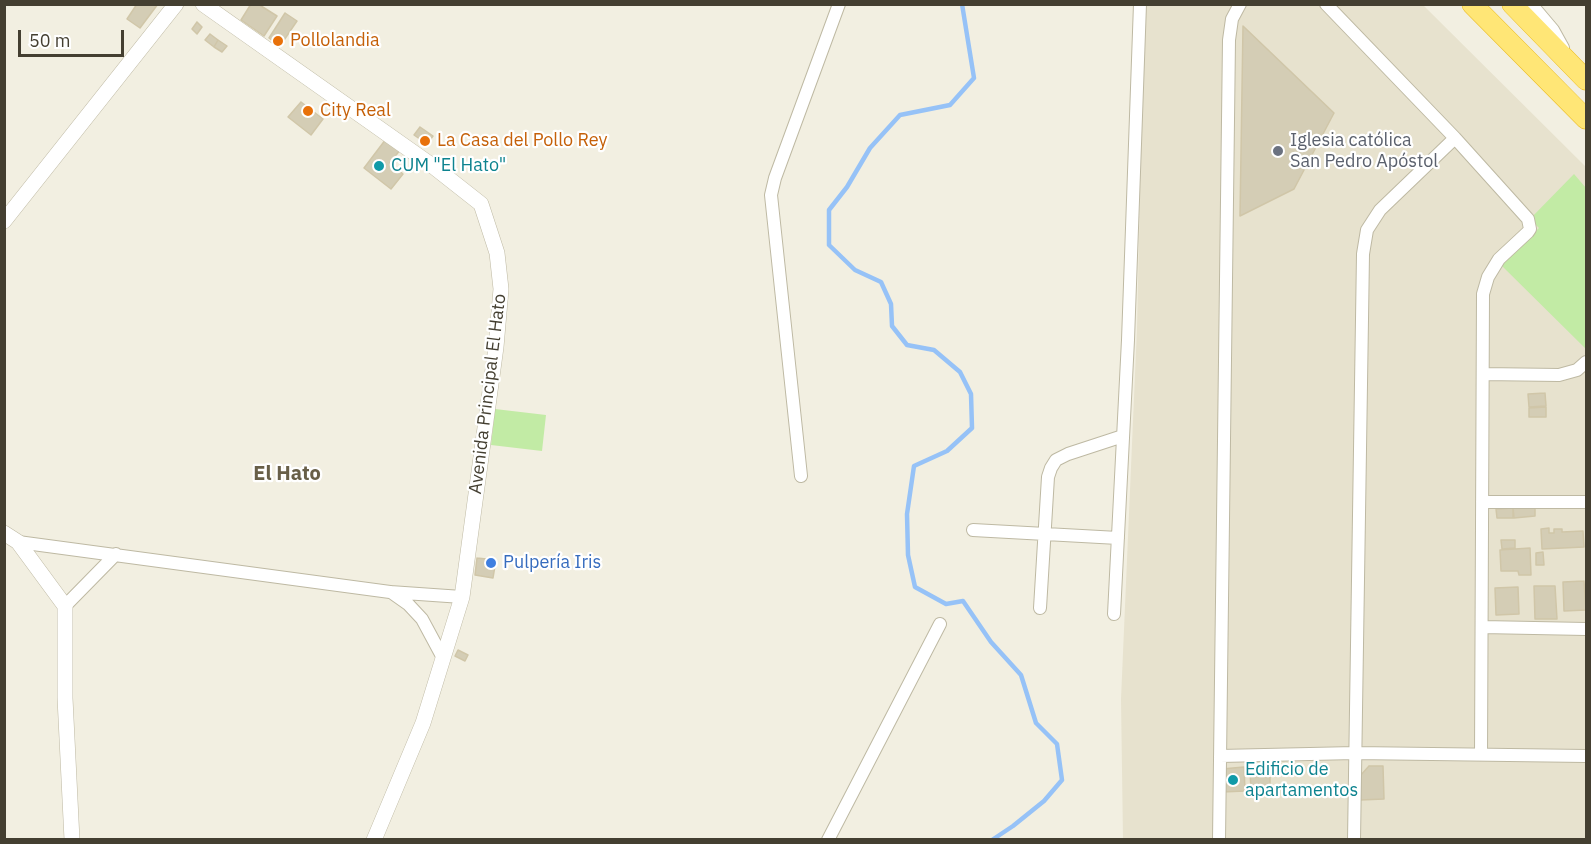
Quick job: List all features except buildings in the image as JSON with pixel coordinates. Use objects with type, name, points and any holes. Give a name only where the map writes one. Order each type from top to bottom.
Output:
[{"type":"highway","points":[[1472,4],[1587,119]]},
{"type":"highway","points":[[1512,4],[1587,80]]},
{"type":"street","points":[[4,221],[176,4]]},
{"type":"street","name":"Avenida Principal El Hato","points":[[204,4],[434,167],[481,204],[497,253],[501,289],[495,357],[462,597],[423,723],[374,840]]},
{"type":"street","points":[[801,476],[771,195],[839,4]]},
{"type":"street","points":[[1114,614],[1140,4]]},
{"type":"street","points":[[1219,840],[1229,40],[1232,19],[1240,4]]},
{"type":"street","points":[[1326,4],[1455,138],[1528,219],[1530,229],[1499,260],[1488,277],[1483,294],[1481,754]]},
{"type":"street","points":[[1531,4],[1553,30],[1572,65]]},
{"type":"street","points":[[1354,840],[1363,254],[1367,231],[1380,210],[1455,138]]},
{"type":"street","points":[[1483,374],[1559,375],[1577,370],[1587,362]]},
{"type":"street","points":[[1040,608],[1048,477],[1056,460],[1123,436]]},
{"type":"street","points":[[1482,502],[1587,502]]},
{"type":"street","points":[[972,530],[1118,538]]},
{"type":"street","points":[[4,533],[18,542],[65,606],[65,698],[72,840]]},
{"type":"street","points":[[18,542],[390,592],[462,597]]},
{"type":"street","points":[[65,606],[116,554]]},
{"type":"street","points":[[390,592],[408,604],[422,619],[442,658]]},
{"type":"street","points":[[828,840],[940,624]]},
{"type":"street","points":[[1482,627],[1587,629]]},
{"type":"street","points":[[1220,756],[1356,753],[1587,756]]},
{"type":"shaded area","points":[[1144,5],[1423,5],[1586,167],[1586,839],[1123,840],[1121,699],[1137,328]]},
{"type":"green space","points":[[1574,174],[1586,188],[1586,349],[1501,265],[1539,228],[1530,219]]},
{"type":"green space","points":[[495,409],[546,415],[542,451],[491,445]]},
{"type":"waterway","points":[[962,4],[974,78],[950,105],[900,115],[870,148],[847,187],[829,210],[829,245],[855,270],[881,282],[891,304],[892,326],[907,345],[934,350],[960,372],[971,394],[972,428],[947,451],[914,466],[907,514],[908,555],[915,587],[946,604],[963,601],[991,642],[1021,675],[1036,723],[1057,744],[1062,780],[1044,801],[992,840]]},
{"type":"place","name":"Pollolandia","points":[[278,41]]},
{"type":"place","name":"City Real","points":[[308,111]]},
{"type":"place","name":"La Casa del Pollo Rey","points":[[425,141]]},
{"type":"place","name":"Iglesia católica San Pedro Apóstol","points":[[1278,151]]},
{"type":"place","name":"CUM \"El Hato\"","points":[[379,166]]},
{"type":"place","name":"Pulpería Iris","points":[[491,563]]},
{"type":"place","name":"Edificio de apartamentos","points":[[1233,780]]},
{"type":"district","name":"El Hato","points":[[287,474]]}]
